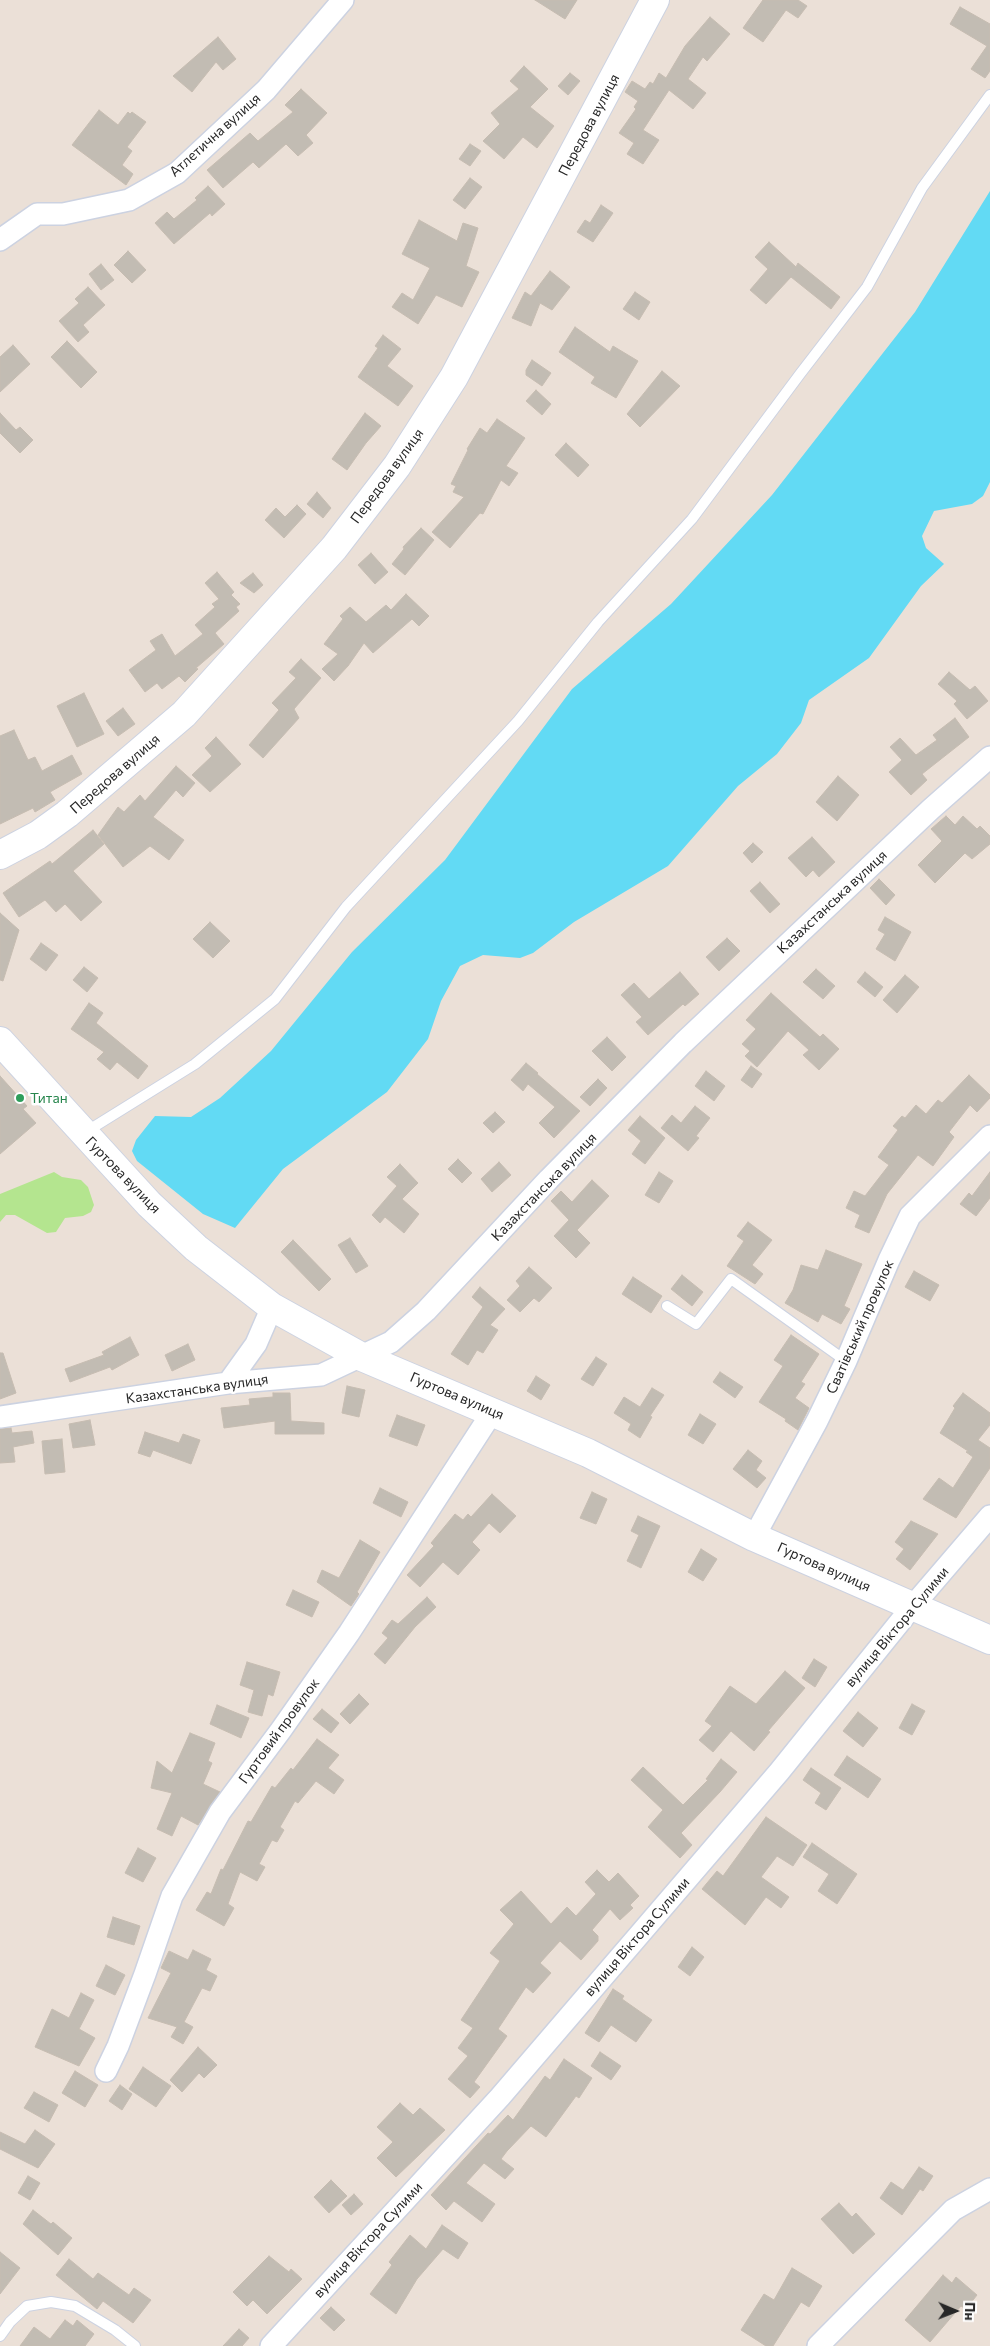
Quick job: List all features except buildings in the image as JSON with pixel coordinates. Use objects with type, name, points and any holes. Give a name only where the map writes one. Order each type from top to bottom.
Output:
[{"type":"street","name":"Атлетична вулиця","points":[[0,240],[37,214],[63,214],[122,202],[177,173],[266,90],[343,0]]},
{"type":"street","name":"Передова вулиця","points":[[0,855],[38,835],[67,814],[184,714],[334,548],[397,466],[454,377],[655,0]]},
{"type":"street","name":"Казахстанська вулиця","points":[[0,1417],[228,1383],[322,1375],[390,1342],[426,1311],[549,1179],[683,1043],[924,816],[990,757]]},
{"type":"street","name":"Гуртова вулиця","points":[[0,1041],[149,1204],[196,1248],[272,1307],[362,1357],[493,1411],[588,1453],[754,1537],[990,1640]]},
{"type":"street","name":"Сватівський провулок","points":[[754,1537],[817,1421],[846,1361],[910,1216],[990,1136]]},
{"type":"street","points":[[228,1383],[256,1344],[272,1307]]},
{"type":"street","name":"Гуртовий провулок","points":[[106,2071],[118,2046],[172,1896],[220,1812],[282,1730],[349,1633],[493,1411]]},
{"type":"street","name":"вулиця Віктора Сулими","points":[[271,2346],[500,2096],[780,1772],[912,1607],[990,1516]]},
{"type":"street","points":[[818,2346],[953,2210],[990,2189]]},
{"type":"lane","points":[[84,1134],[195,1064],[275,999],[346,907],[518,721],[598,622],[692,519],[867,288],[922,188],[990,95]]},
{"type":"lane","points":[[667,1306],[696,1324],[732,1279],[846,1361]]},
{"type":"lane","points":[[0,2336],[10,2322],[27,2306],[51,2302],[75,2306],[115,2330],[135,2346]]},
{"type":"green space","points":[[54,1172],[62,1177],[81,1180],[88,1187],[94,1205],[91,1212],[83,1216],[65,1218],[56,1232],[47,1233],[15,1215],[6,1215],[0,1222],[0,1194]]},
{"type":"water","points":[[990,191],[990,482],[983,496],[972,504],[934,511],[922,536],[926,548],[944,564],[921,586],[869,658],[809,700],[801,723],[777,754],[738,786],[668,866],[574,922],[533,953],[520,958],[483,955],[460,966],[441,1001],[428,1039],[387,1092],[283,1169],[235,1228],[203,1214],[137,1161],[132,1151],[136,1140],[155,1116],[191,1117],[220,1098],[271,1051],[352,952],[445,860],[572,689],[671,604],[772,495],[915,312]]},
{"type":"place","name":"Титан","points":[[20,1098]]}]
